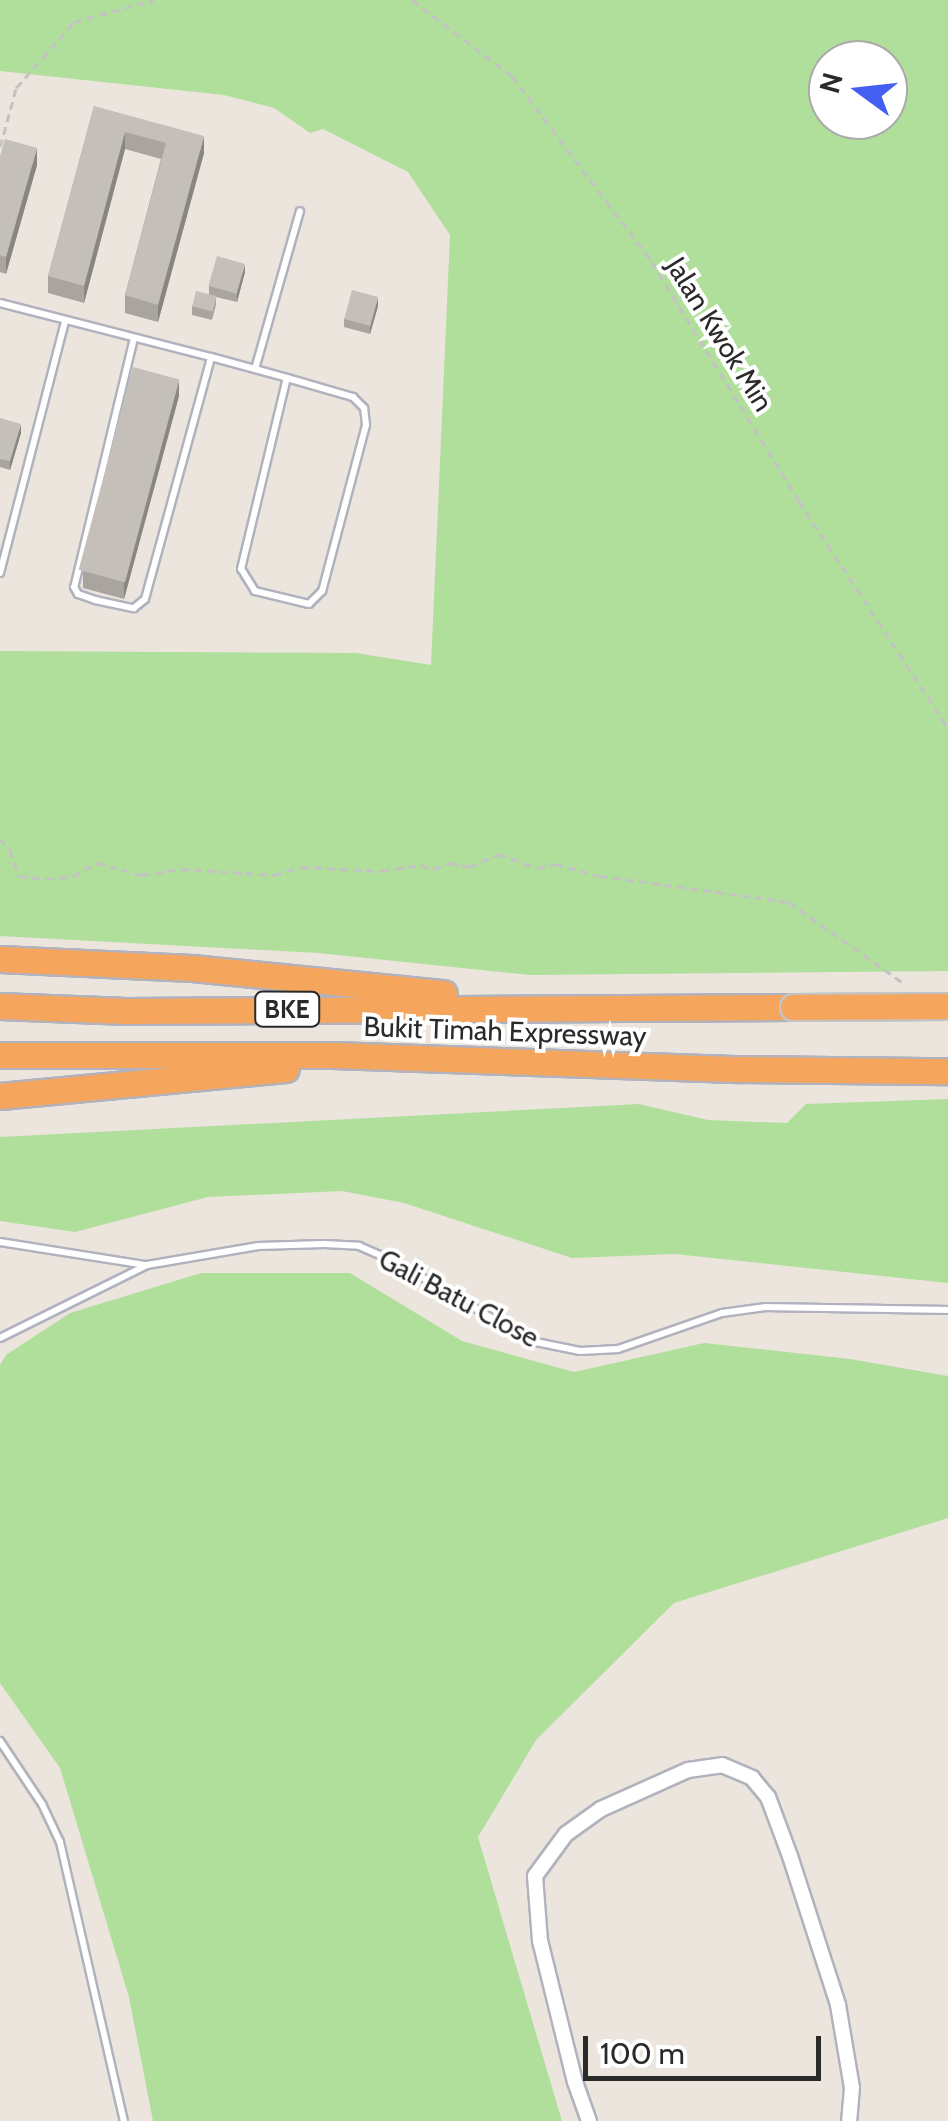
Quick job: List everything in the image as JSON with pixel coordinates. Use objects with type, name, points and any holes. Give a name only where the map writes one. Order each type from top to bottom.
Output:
[{"type":"highway","points":[[0,959],[192,968],[574,1006]]},
{"type":"highway","name":"Bukit Timah Expressway","points":[[0,1006],[126,1010],[948,1006]]},
{"type":"highway","name":"Bukit Timah Expressway","points":[[0,1055],[333,1055],[948,1071]]},
{"type":"highway","points":[[0,1096],[303,1068],[333,1055]]},
{"type":"street","points":[[590,2121],[575,2082],[540,1940],[535,1876],[566,1834],[601,1809],[688,1770],[722,1765],[752,1778],[768,1797],[790,1856],[838,2005],[852,2088],[849,2121]]},
{"type":"lane","points":[[255,370],[300,211]]},
{"type":"lane","points":[[0,303],[210,357],[255,370],[287,378],[354,397],[364,408],[366,425],[322,591],[309,604],[255,591],[241,569],[287,378]]},
{"type":"lane","points":[[0,573],[65,321]]},
{"type":"lane","points":[[134,338],[74,587],[78,594],[96,600],[134,608],[145,599],[210,357]]},
{"type":"lane","points":[[0,1242],[147,1265]]},
{"type":"lane","name":"Gali Batu Close","points":[[147,1265],[258,1246],[359,1246],[396,1262],[531,1341],[580,1352],[618,1349],[722,1313],[766,1307],[948,1310]]},
{"type":"lane","points":[[0,1338],[147,1265]]},
{"type":"lane","points":[[0,1741],[42,1804],[60,1842],[124,2121]]},
{"type":"path","points":[[0,147],[16,88],[74,22],[154,0]]},
{"type":"path","name":"Jalan Kwok Min","points":[[412,0],[512,76],[652,262],[799,501],[948,728]]},
{"type":"path","points":[[0,839],[10,850],[19,876],[46,878],[73,876],[97,863],[142,875],[181,869],[274,875],[301,867],[382,872],[421,865],[433,869],[450,863],[469,866],[499,854],[538,868],[554,864],[600,876],[789,902],[905,984]]},
{"type":"green space","points":[[0,0],[948,0],[948,971],[530,975],[318,953],[0,936],[0,651],[356,653],[431,665],[450,235],[408,172],[323,129],[310,133],[274,108],[224,95],[0,71]]},
{"type":"green space","points":[[948,1099],[948,1283],[675,1254],[572,1258],[404,1203],[342,1191],[208,1197],[75,1232],[0,1221],[0,1137],[639,1104],[708,1120],[787,1123],[806,1104]]},
{"type":"green space","points":[[201,1273],[350,1273],[462,1341],[574,1372],[704,1343],[850,1359],[948,1376],[948,1518],[674,1603],[536,1740],[478,1837],[562,2121],[153,2121],[129,1997],[60,1768],[0,1683],[0,1365],[6,1355],[70,1313]]},
{"type":"building","points":[[94,106],[204,136],[158,305],[125,295],[166,143],[125,132],[84,286],[48,276]]},
{"type":"building","points":[[5,139],[37,148],[6,257],[0,255],[0,156]]},
{"type":"building","points":[[217,256],[245,264],[236,294],[208,286]]},
{"type":"building","points":[[352,290],[378,297],[370,326],[344,319]]},
{"type":"building","points":[[196,291],[216,296],[213,312],[192,307]]},
{"type":"building","points":[[133,367],[179,379],[125,582],[79,570]]},
{"type":"building","points":[[0,418],[21,424],[10,461],[0,459]]}]
